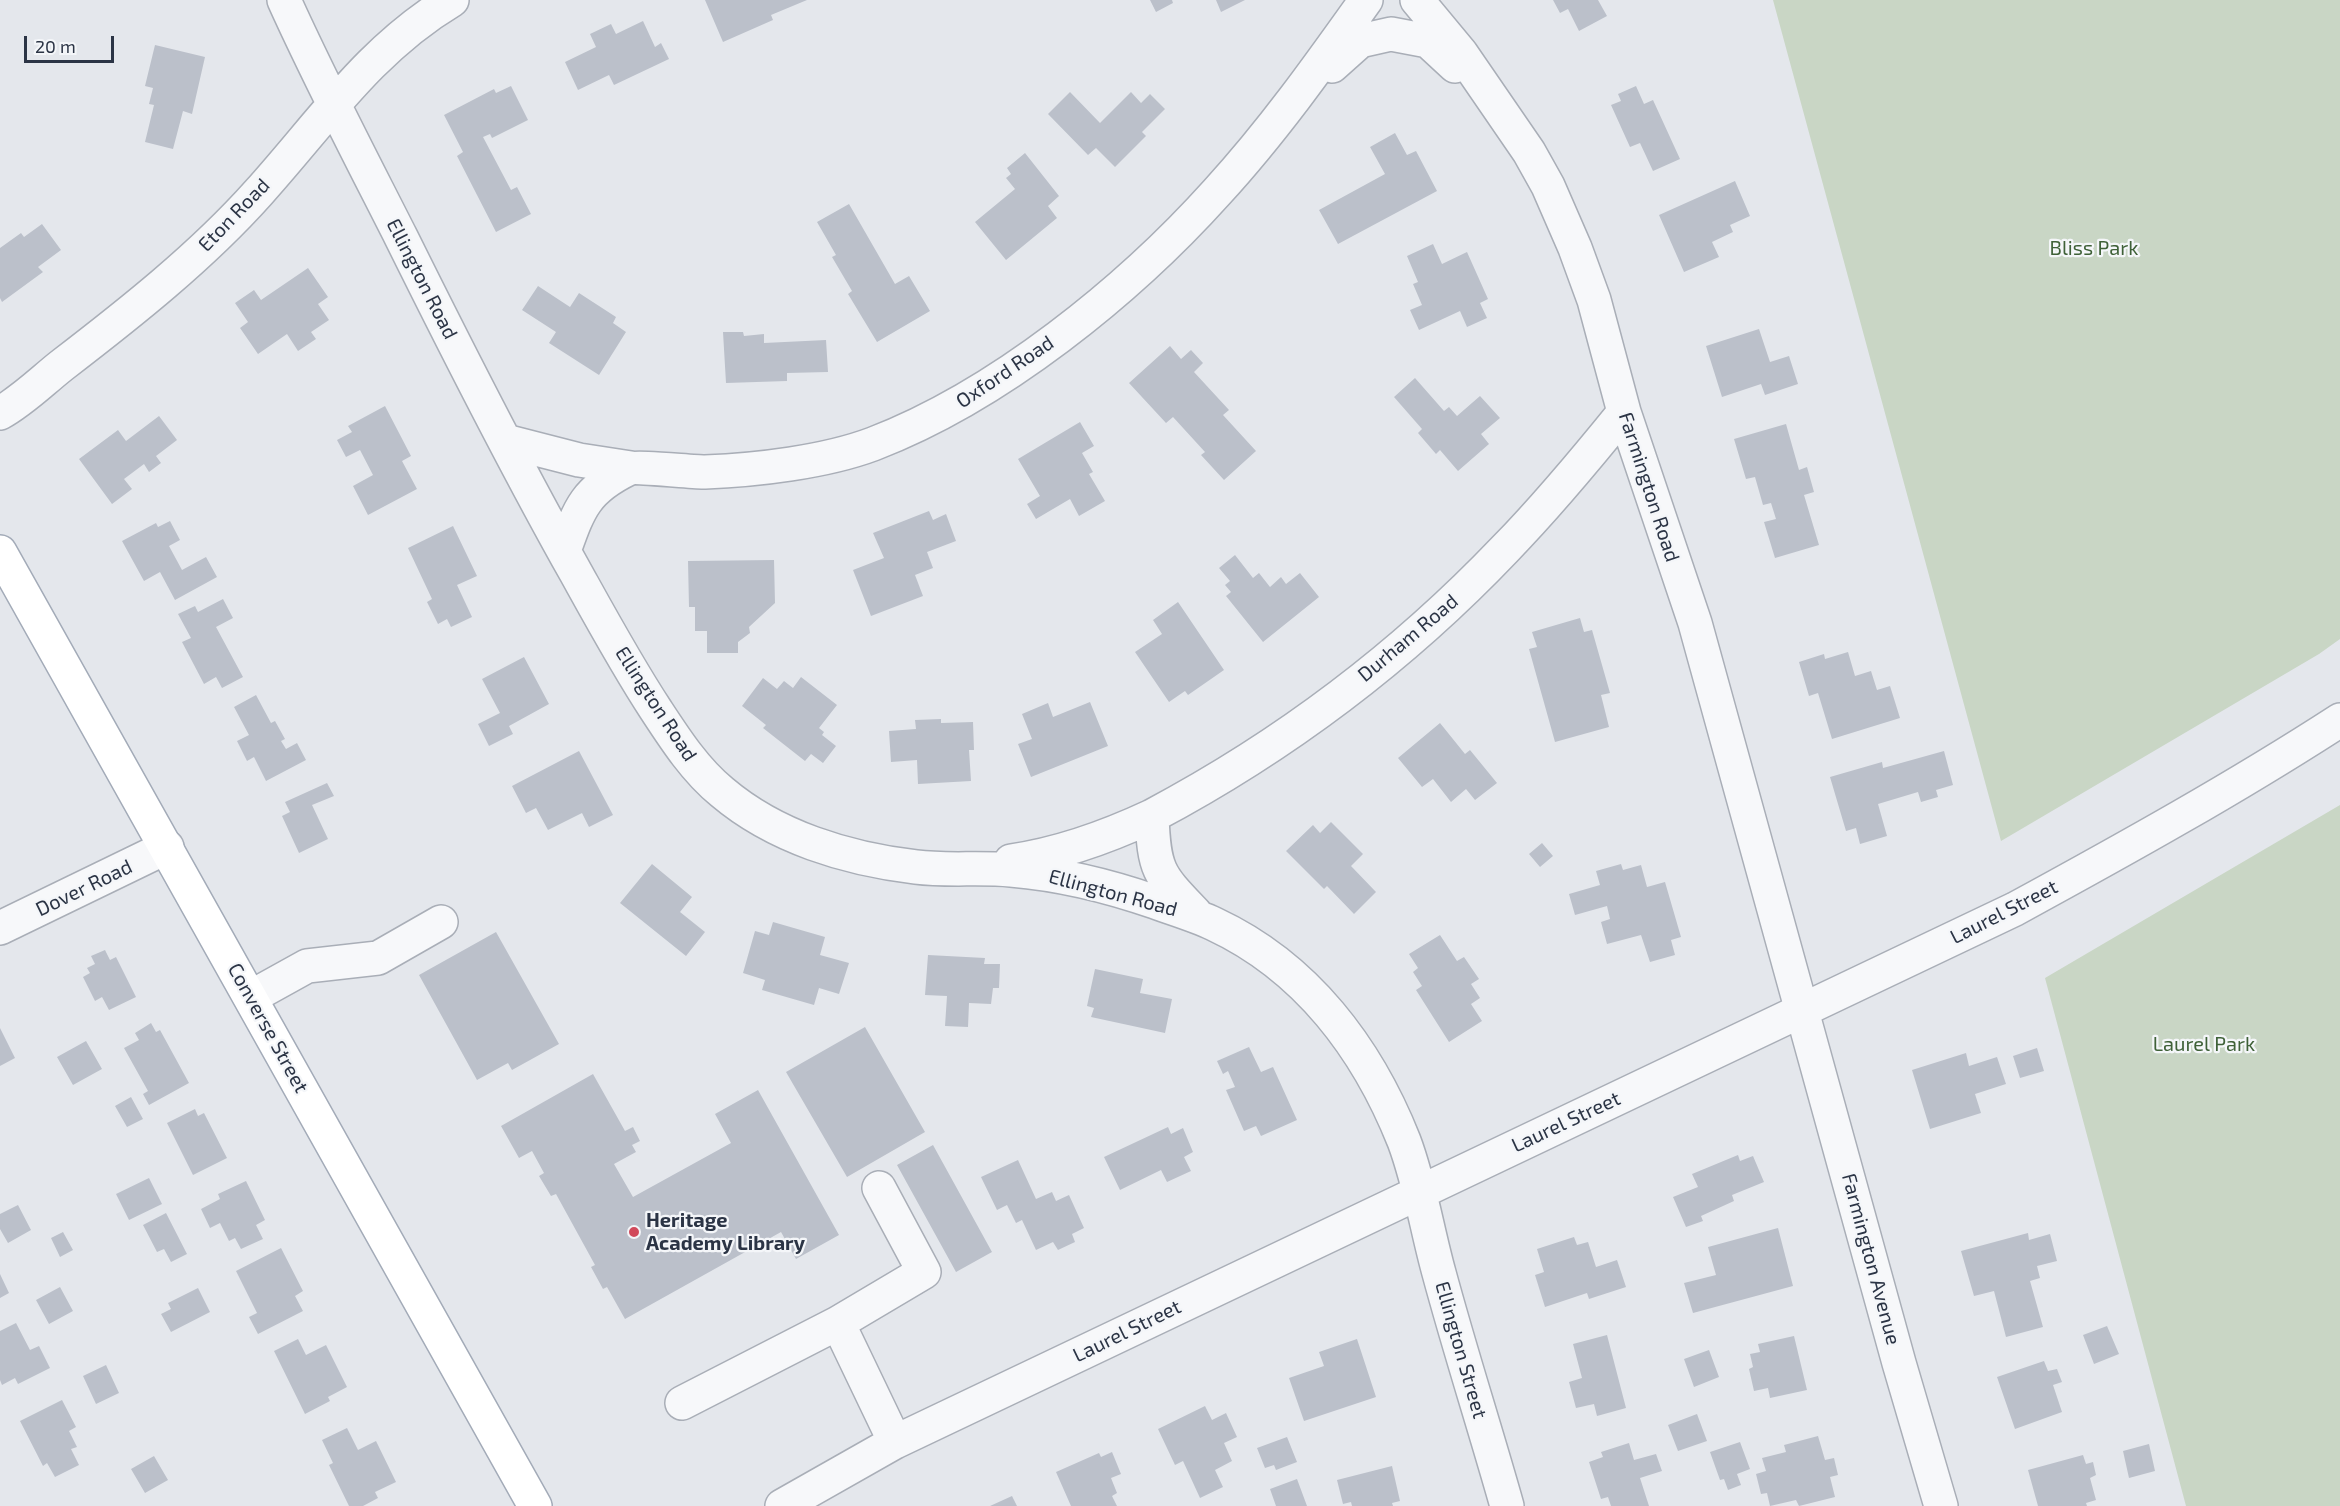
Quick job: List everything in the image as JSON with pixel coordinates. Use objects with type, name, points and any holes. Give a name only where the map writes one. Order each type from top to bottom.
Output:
[{"type":"main road","name":"Converse Street","points":[[0,552],[535,1506]]},
{"type":"street","name":"Ellington Road","points":[[284,0],[333,105],[505,441],[632,672],[670,732],[693,763],[720,791],[750,813],[784,832],[822,846],[854,856],[919,868],[1007,869],[1077,880],[1137,896],[1200,918],[1255,946],[1316,996],[1341,1025],[1375,1078],[1406,1145],[1418,1193]]},
{"type":"street","name":"Eton Road","points":[[0,414],[94,341],[187,262],[258,193],[333,105],[395,39],[452,0]]},
{"type":"street","name":"Oxford Road","points":[[505,441],[579,460],[631,468],[704,472],[802,462],[870,445],[921,424],[982,390],[1022,363],[1131,276],[1217,193],[1292,102],[1366,0]]},
{"type":"street","name":"Farmington Road","points":[[1417,0],[1461,53],[1529,152],[1548,186],[1575,248],[1603,330],[1624,412],[1695,623],[1802,1011]]},
{"type":"street","name":"Oxford Road","points":[[1292,102],[1360,41],[1391,34],[1428,41],[1493,98]]},
{"type":"street","name":"Durham Road","points":[[961,869],[1055,853],[1092,841],[1152,816],[1212,784],[1258,754],[1345,691],[1426,625],[1506,549],[1624,412]]},
{"type":"street","points":[[564,551],[577,515],[586,499],[631,468]]},
{"type":"street","name":"Laurel Street","points":[[782,1506],[895,1442],[2015,909],[2234,785],[2340,720]]},
{"type":"street","points":[[1152,816],[1156,866],[1168,884],[1200,918]]},
{"type":"street","name":"Dover Road","points":[[0,928],[167,848]]},
{"type":"street","points":[[251,997],[307,966],[378,958],[441,922]]},
{"type":"street","name":"Farmington Avenue","points":[[1802,1011],[1941,1506]]},
{"type":"street","points":[[682,1402],[838,1323],[924,1272],[879,1188]]},
{"type":"street","name":"Ellington Street","points":[[1418,1193],[1438,1271],[1507,1506]]},
{"type":"street","points":[[838,1323],[895,1442]]},
{"type":"green space","name":"Bliss Park","points":[[1773,0],[2340,0],[2340,639],[2319,654],[2001,841]]},
{"type":"green space","name":"Laurel Park","points":[[2340,805],[2340,1506],[2186,1506],[2045,978]]},
{"type":"building","points":[[705,0],[807,0],[771,15],[773,20],[723,42]]},
{"type":"building","points":[[1150,0],[1172,0],[1173,3],[1156,12]]},
{"type":"building","points":[[1216,0],[1245,0],[1221,12]]},
{"type":"building","points":[[1553,0],[1598,0],[1607,16],[1579,31],[1568,9],[1560,13]]},
{"type":"building","points":[[643,21],[655,47],[661,43],[669,59],[614,85],[609,75],[578,90],[565,62],[596,47],[590,34],[611,24],[616,34]]},
{"type":"building","points":[[155,45],[205,57],[192,114],[183,111],[173,149],[145,142],[154,105],[149,104],[153,88],[145,86]]},
{"type":"building","points":[[511,86],[528,120],[492,138],[490,134],[483,137],[511,190],[517,187],[531,214],[496,232],[457,156],[463,152],[444,115],[494,89],[496,93]]},
{"type":"building","points":[[1636,86],[1644,104],[1653,100],[1680,159],[1653,171],[1640,143],[1630,147],[1611,105],[1621,101],[1618,94]]},
{"type":"building","points":[[1070,92],[1100,123],[1131,92],[1141,103],[1150,94],[1165,109],[1142,132],[1146,136],[1115,167],[1096,148],[1088,155],[1048,114]]},
{"type":"building","points":[[1395,133],[1407,155],[1416,151],[1437,191],[1338,244],[1319,210],[1385,174],[1370,147]]},
{"type":"building","points":[[1025,153],[1059,196],[1048,206],[1057,218],[1006,260],[975,222],[1015,189],[1006,178],[1011,174],[1007,168]]},
{"type":"building","points":[[1735,181],[1750,216],[1730,225],[1733,232],[1712,242],[1719,257],[1684,272],[1659,215]]},
{"type":"building","points":[[849,204],[895,284],[909,276],[930,311],[877,342],[848,294],[852,291],[832,257],[836,255],[817,222]]},
{"type":"building","points":[[42,224],[61,250],[38,267],[43,272],[2,302],[0,298],[0,248],[21,233],[24,237]]},
{"type":"building","points":[[1433,244],[1442,264],[1467,252],[1488,299],[1480,303],[1487,318],[1467,327],[1460,311],[1419,330],[1410,310],[1422,305],[1413,284],[1418,282],[1407,256]]},
{"type":"building","points":[[308,268],[328,297],[318,304],[329,320],[311,332],[316,339],[298,351],[287,334],[258,354],[240,328],[248,322],[235,303],[254,290],[261,300]]},
{"type":"building","points":[[538,286],[570,307],[579,293],[616,317],[613,323],[626,332],[599,375],[549,343],[556,332],[522,310]]},
{"type":"building","points":[[1759,329],[1770,362],[1789,356],[1798,384],[1765,395],[1761,384],[1722,397],[1706,346]]},
{"type":"building","points":[[723,332],[743,332],[744,336],[764,334],[764,343],[826,340],[828,372],[787,373],[787,381],[726,383]]},
{"type":"building","points":[[1170,346],[1181,359],[1191,350],[1203,363],[1194,372],[1229,410],[1223,415],[1256,451],[1224,480],[1201,455],[1205,452],[1173,417],[1166,423],[1129,383]]},
{"type":"building","points":[[1415,378],[1444,411],[1449,407],[1457,416],[1480,396],[1500,418],[1481,434],[1489,444],[1458,471],[1440,450],[1436,454],[1418,433],[1422,429],[1394,397]]},
{"type":"building","points":[[385,406],[411,456],[402,461],[417,489],[368,515],[353,486],[373,475],[360,450],[346,457],[337,440],[352,432],[348,426]]},
{"type":"building","points":[[159,416],[177,440],[156,456],[161,463],[149,472],[144,464],[124,479],[132,489],[112,504],[79,459],[118,430],[126,441]]},
{"type":"building","points":[[1080,422],[1094,446],[1082,453],[1093,472],[1089,474],[1105,501],[1079,516],[1070,499],[1036,519],[1027,504],[1040,496],[1018,459]]},
{"type":"building","points":[[1786,424],[1799,470],[1807,467],[1814,492],[1804,495],[1819,545],[1775,558],[1764,522],[1776,519],[1771,503],[1763,505],[1755,477],[1746,479],[1734,439]]},
{"type":"building","points":[[929,511],[933,520],[946,514],[956,541],[927,552],[933,568],[915,575],[923,596],[871,616],[853,570],[884,558],[873,533]]},
{"type":"building","points":[[170,521],[180,540],[169,546],[182,570],[206,557],[217,577],[175,600],[160,572],[144,581],[122,541],[156,523],[158,527]]},
{"type":"building","points":[[453,526],[477,576],[457,585],[472,617],[451,627],[447,619],[438,624],[427,602],[432,599],[408,548]]},
{"type":"building","points":[[1235,555],[1253,578],[1259,573],[1270,587],[1281,577],[1286,584],[1300,573],[1319,597],[1263,642],[1226,596],[1231,592],[1225,585],[1230,581],[1219,568]]},
{"type":"building","points":[[774,560],[775,603],[749,627],[750,633],[738,642],[738,653],[707,653],[707,631],[695,631],[695,607],[689,607],[688,561]]},
{"type":"building","points":[[223,599],[233,618],[216,627],[243,677],[222,688],[216,677],[204,684],[182,642],[191,638],[178,614],[195,606],[198,612]]},
{"type":"building","points":[[1178,602],[1224,670],[1188,695],[1185,691],[1169,702],[1135,652],[1162,634],[1153,620]]},
{"type":"building","points":[[1580,618],[1584,632],[1592,630],[1610,693],[1601,695],[1609,727],[1555,742],[1529,649],[1537,647],[1532,632]]},
{"type":"building","points":[[1848,652],[1855,676],[1871,671],[1877,690],[1890,686],[1900,718],[1832,739],[1818,693],[1809,696],[1799,662],[1824,654],[1825,659]]},
{"type":"building","points":[[524,657],[549,704],[509,726],[513,734],[489,746],[478,724],[500,713],[482,679]]},
{"type":"building","points":[[801,677],[837,705],[819,728],[824,732],[822,735],[836,746],[823,763],[811,754],[805,761],[763,728],[766,725],[742,706],[763,678],[777,689],[784,681],[793,688]]},
{"type":"building","points":[[256,695],[271,723],[275,721],[285,739],[281,741],[286,749],[297,743],[306,760],[266,781],[254,757],[247,761],[237,741],[249,735],[234,707]]},
{"type":"building","points":[[1090,702],[1108,746],[1031,777],[1018,744],[1032,739],[1022,714],[1048,703],[1053,717]]},
{"type":"building","points":[[941,719],[941,723],[973,722],[974,750],[969,750],[971,781],[918,784],[917,760],[891,762],[889,731],[916,729],[915,720]]},
{"type":"building","points":[[1440,723],[1465,754],[1470,750],[1497,783],[1475,800],[1466,789],[1451,802],[1433,779],[1422,787],[1398,758]]},
{"type":"building","points":[[579,751],[613,815],[589,827],[582,813],[548,830],[536,808],[526,813],[512,786]]},
{"type":"building","points":[[1944,751],[1953,785],[1936,790],[1938,797],[1921,802],[1918,792],[1878,804],[1887,836],[1860,844],[1856,828],[1846,831],[1830,777],[1882,762],[1883,768]]},
{"type":"building","points":[[327,783],[334,796],[312,805],[328,839],[299,853],[282,816],[290,812],[285,802]]},
{"type":"building","points":[[1331,822],[1363,854],[1351,866],[1376,892],[1354,914],[1327,886],[1324,889],[1286,851],[1313,825],[1320,833]]},
{"type":"building","points":[[1542,843],[1553,856],[1540,867],[1529,854]]},
{"type":"building","points":[[652,864],[692,897],[680,912],[705,932],[686,956],[620,903]]},
{"type":"building","points":[[1621,864],[1623,870],[1641,865],[1647,887],[1665,882],[1681,937],[1671,940],[1675,955],[1650,962],[1641,935],[1607,944],[1601,922],[1610,919],[1607,906],[1575,915],[1569,894],[1600,885],[1596,871]]},
{"type":"building","points":[[773,922],[825,937],[820,955],[849,963],[839,994],[819,988],[814,1005],[762,990],[765,980],[743,973],[755,931],[769,935]]},
{"type":"building","points":[[496,932],[559,1044],[512,1070],[508,1063],[477,1080],[419,975]]},
{"type":"building","points":[[1440,935],[1457,961],[1464,957],[1479,979],[1471,984],[1480,998],[1471,1004],[1482,1021],[1449,1042],[1416,990],[1422,986],[1413,972],[1418,968],[1409,954]]},
{"type":"building","points":[[105,950],[110,960],[116,957],[136,997],[109,1010],[102,997],[95,1001],[83,977],[90,973],[87,968],[95,964],[91,956]]},
{"type":"building","points":[[928,955],[985,958],[984,964],[1000,964],[999,988],[993,988],[991,1004],[969,1003],[968,1027],[945,1026],[947,996],[925,995]]},
{"type":"building","points":[[1095,969],[1143,979],[1140,993],[1172,999],[1165,1033],[1091,1017],[1094,1008],[1087,1006]]},
{"type":"building","points":[[151,1023],[156,1032],[160,1030],[189,1083],[149,1105],[143,1094],[148,1091],[124,1048],[139,1040],[135,1033]]},
{"type":"building","points":[[865,1027],[925,1132],[847,1177],[786,1072]]},
{"type":"building","points":[[0,1028],[15,1058],[0,1066]]},
{"type":"building","points":[[86,1041],[102,1069],[73,1085],[57,1057]]},
{"type":"building","points":[[1249,1047],[1261,1072],[1273,1067],[1297,1120],[1261,1136],[1256,1126],[1244,1131],[1226,1090],[1235,1087],[1228,1071],[1223,1074],[1217,1061]]},
{"type":"building","points":[[2037,1048],[2044,1071],[2020,1078],[2013,1056]]},
{"type":"building","points":[[1966,1053],[1969,1066],[1997,1057],[2006,1084],[1975,1094],[1981,1113],[1930,1129],[1912,1070]]},
{"type":"building","points":[[593,1074],[625,1131],[633,1127],[640,1141],[632,1145],[636,1152],[614,1164],[633,1197],[731,1143],[715,1114],[758,1090],[839,1235],[796,1259],[781,1232],[625,1319],[607,1287],[603,1289],[591,1267],[595,1265],[556,1194],[551,1196],[539,1176],[544,1173],[532,1151],[519,1158],[501,1126]]},
{"type":"building","points":[[131,1097],[143,1119],[127,1127],[115,1106]]},
{"type":"building","points":[[195,1109],[198,1116],[204,1113],[227,1158],[193,1175],[167,1123]]},
{"type":"building","points":[[1168,1127],[1171,1134],[1183,1128],[1193,1152],[1184,1157],[1191,1171],[1167,1182],[1161,1170],[1120,1190],[1104,1157]]},
{"type":"building","points":[[933,1145],[992,1252],[956,1272],[897,1165]]},
{"type":"building","points":[[1738,1155],[1740,1161],[1753,1156],[1764,1182],[1732,1195],[1734,1201],[1701,1216],[1703,1221],[1686,1227],[1673,1197],[1698,1187],[1692,1174]]},
{"type":"building","points":[[1018,1160],[1036,1199],[1052,1192],[1056,1201],[1069,1195],[1084,1228],[1072,1234],[1075,1242],[1058,1250],[1053,1242],[1036,1250],[1022,1220],[1016,1223],[1007,1205],[997,1210],[981,1177]]},
{"type":"building","points":[[149,1178],[162,1204],[129,1220],[116,1194]]},
{"type":"building","points":[[246,1181],[265,1220],[256,1225],[263,1239],[241,1249],[235,1238],[229,1241],[220,1223],[210,1228],[201,1209],[220,1199],[218,1194]]},
{"type":"building","points":[[18,1205],[31,1230],[8,1243],[0,1229],[0,1214]]},
{"type":"building","points":[[166,1213],[187,1254],[171,1262],[164,1249],[157,1252],[143,1225]]},
{"type":"building","points":[[1778,1228],[1793,1286],[1693,1313],[1684,1283],[1716,1275],[1708,1247]]},
{"type":"building","points":[[63,1232],[73,1250],[60,1257],[51,1238]]},
{"type":"building","points":[[2028,1233],[2029,1240],[2050,1234],[2057,1261],[2037,1266],[2040,1278],[2030,1281],[2043,1327],[2006,1337],[1994,1291],[1974,1296],[1961,1251]]},
{"type":"building","points":[[1574,1237],[1577,1245],[1588,1242],[1596,1267],[1617,1260],[1626,1287],[1589,1299],[1587,1293],[1545,1307],[1535,1275],[1544,1272],[1537,1249]]},
{"type":"building","points":[[281,1248],[303,1291],[295,1296],[303,1311],[258,1334],[249,1317],[257,1313],[236,1271]]},
{"type":"building","points":[[0,1274],[9,1293],[0,1298]]},
{"type":"building","points":[[60,1287],[73,1311],[49,1324],[36,1300]]},
{"type":"building","points":[[198,1288],[210,1312],[171,1332],[161,1314],[171,1309],[168,1303]]},
{"type":"building","points":[[16,1323],[30,1350],[39,1346],[50,1368],[18,1384],[15,1378],[2,1385],[0,1380],[0,1331]]},
{"type":"building","points":[[2107,1326],[2119,1354],[2094,1364],[2083,1335]]},
{"type":"building","points":[[1607,1335],[1626,1408],[1597,1416],[1594,1404],[1576,1408],[1569,1382],[1582,1378],[1573,1344]]},
{"type":"building","points":[[1794,1336],[1807,1390],[1770,1398],[1768,1388],[1754,1391],[1749,1369],[1753,1367],[1750,1354],[1760,1352],[1758,1344]]},
{"type":"building","points":[[298,1339],[306,1355],[326,1345],[347,1387],[328,1397],[330,1401],[305,1414],[274,1351]]},
{"type":"building","points":[[1357,1339],[1376,1397],[1304,1421],[1289,1378],[1324,1366],[1319,1352]]},
{"type":"building","points":[[1709,1350],[1719,1377],[1694,1387],[1684,1359]]},
{"type":"building","points":[[2044,1361],[2048,1371],[2057,1369],[2062,1382],[2053,1385],[2062,1412],[2015,1429],[1997,1377]]},
{"type":"building","points":[[106,1365],[119,1393],[96,1404],[83,1376]]},
{"type":"building","points":[[62,1400],[76,1427],[69,1431],[77,1447],[71,1449],[79,1465],[55,1477],[47,1463],[43,1466],[20,1421]]},
{"type":"building","points":[[1205,1406],[1212,1420],[1226,1413],[1237,1437],[1224,1443],[1232,1461],[1215,1470],[1223,1487],[1200,1498],[1183,1461],[1175,1465],[1158,1429]]},
{"type":"building","points":[[1697,1414],[1707,1441],[1678,1451],[1668,1425]]},
{"type":"building","points":[[347,1428],[358,1450],[376,1441],[396,1482],[375,1492],[378,1498],[363,1506],[349,1506],[329,1465],[333,1463],[322,1440]]},
{"type":"building","points":[[1818,1436],[1825,1460],[1834,1458],[1838,1475],[1830,1477],[1835,1497],[1799,1506],[1796,1500],[1770,1506],[1767,1493],[1761,1494],[1756,1474],[1766,1471],[1762,1458],[1786,1452],[1784,1445]]},
{"type":"building","points":[[1287,1437],[1297,1462],[1276,1470],[1274,1465],[1265,1468],[1257,1448]]},
{"type":"building","points":[[1740,1442],[1750,1469],[1737,1474],[1741,1485],[1728,1490],[1724,1479],[1720,1480],[1710,1452]]},
{"type":"building","points":[[1629,1443],[1634,1460],[1656,1454],[1662,1471],[1640,1478],[1649,1506],[1611,1506],[1608,1497],[1601,1499],[1589,1462],[1603,1457],[1601,1452]]},
{"type":"building","points":[[2149,1444],[2155,1471],[2129,1478],[2123,1451]]},
{"type":"building","points":[[1112,1452],[1121,1474],[1111,1478],[1117,1493],[1112,1496],[1117,1506],[1071,1506],[1056,1472],[1099,1453],[1101,1457]]},
{"type":"building","points":[[2083,1455],[2086,1464],[2093,1462],[2096,1475],[2090,1478],[2096,1500],[2086,1503],[2087,1506],[2038,1506],[2028,1470]]},
{"type":"building","points":[[154,1456],[168,1480],[145,1493],[131,1469]]},
{"type":"building","points":[[1392,1466],[1400,1501],[1392,1503],[1393,1506],[1352,1506],[1351,1502],[1343,1504],[1337,1480]]},
{"type":"building","points":[[1297,1479],[1307,1506],[1276,1506],[1270,1489]]},
{"type":"building","points":[[1012,1496],[1017,1506],[990,1506]]},
{"type":"place","name":"Heritage Academy Library","points":[[634,1232]]}]
